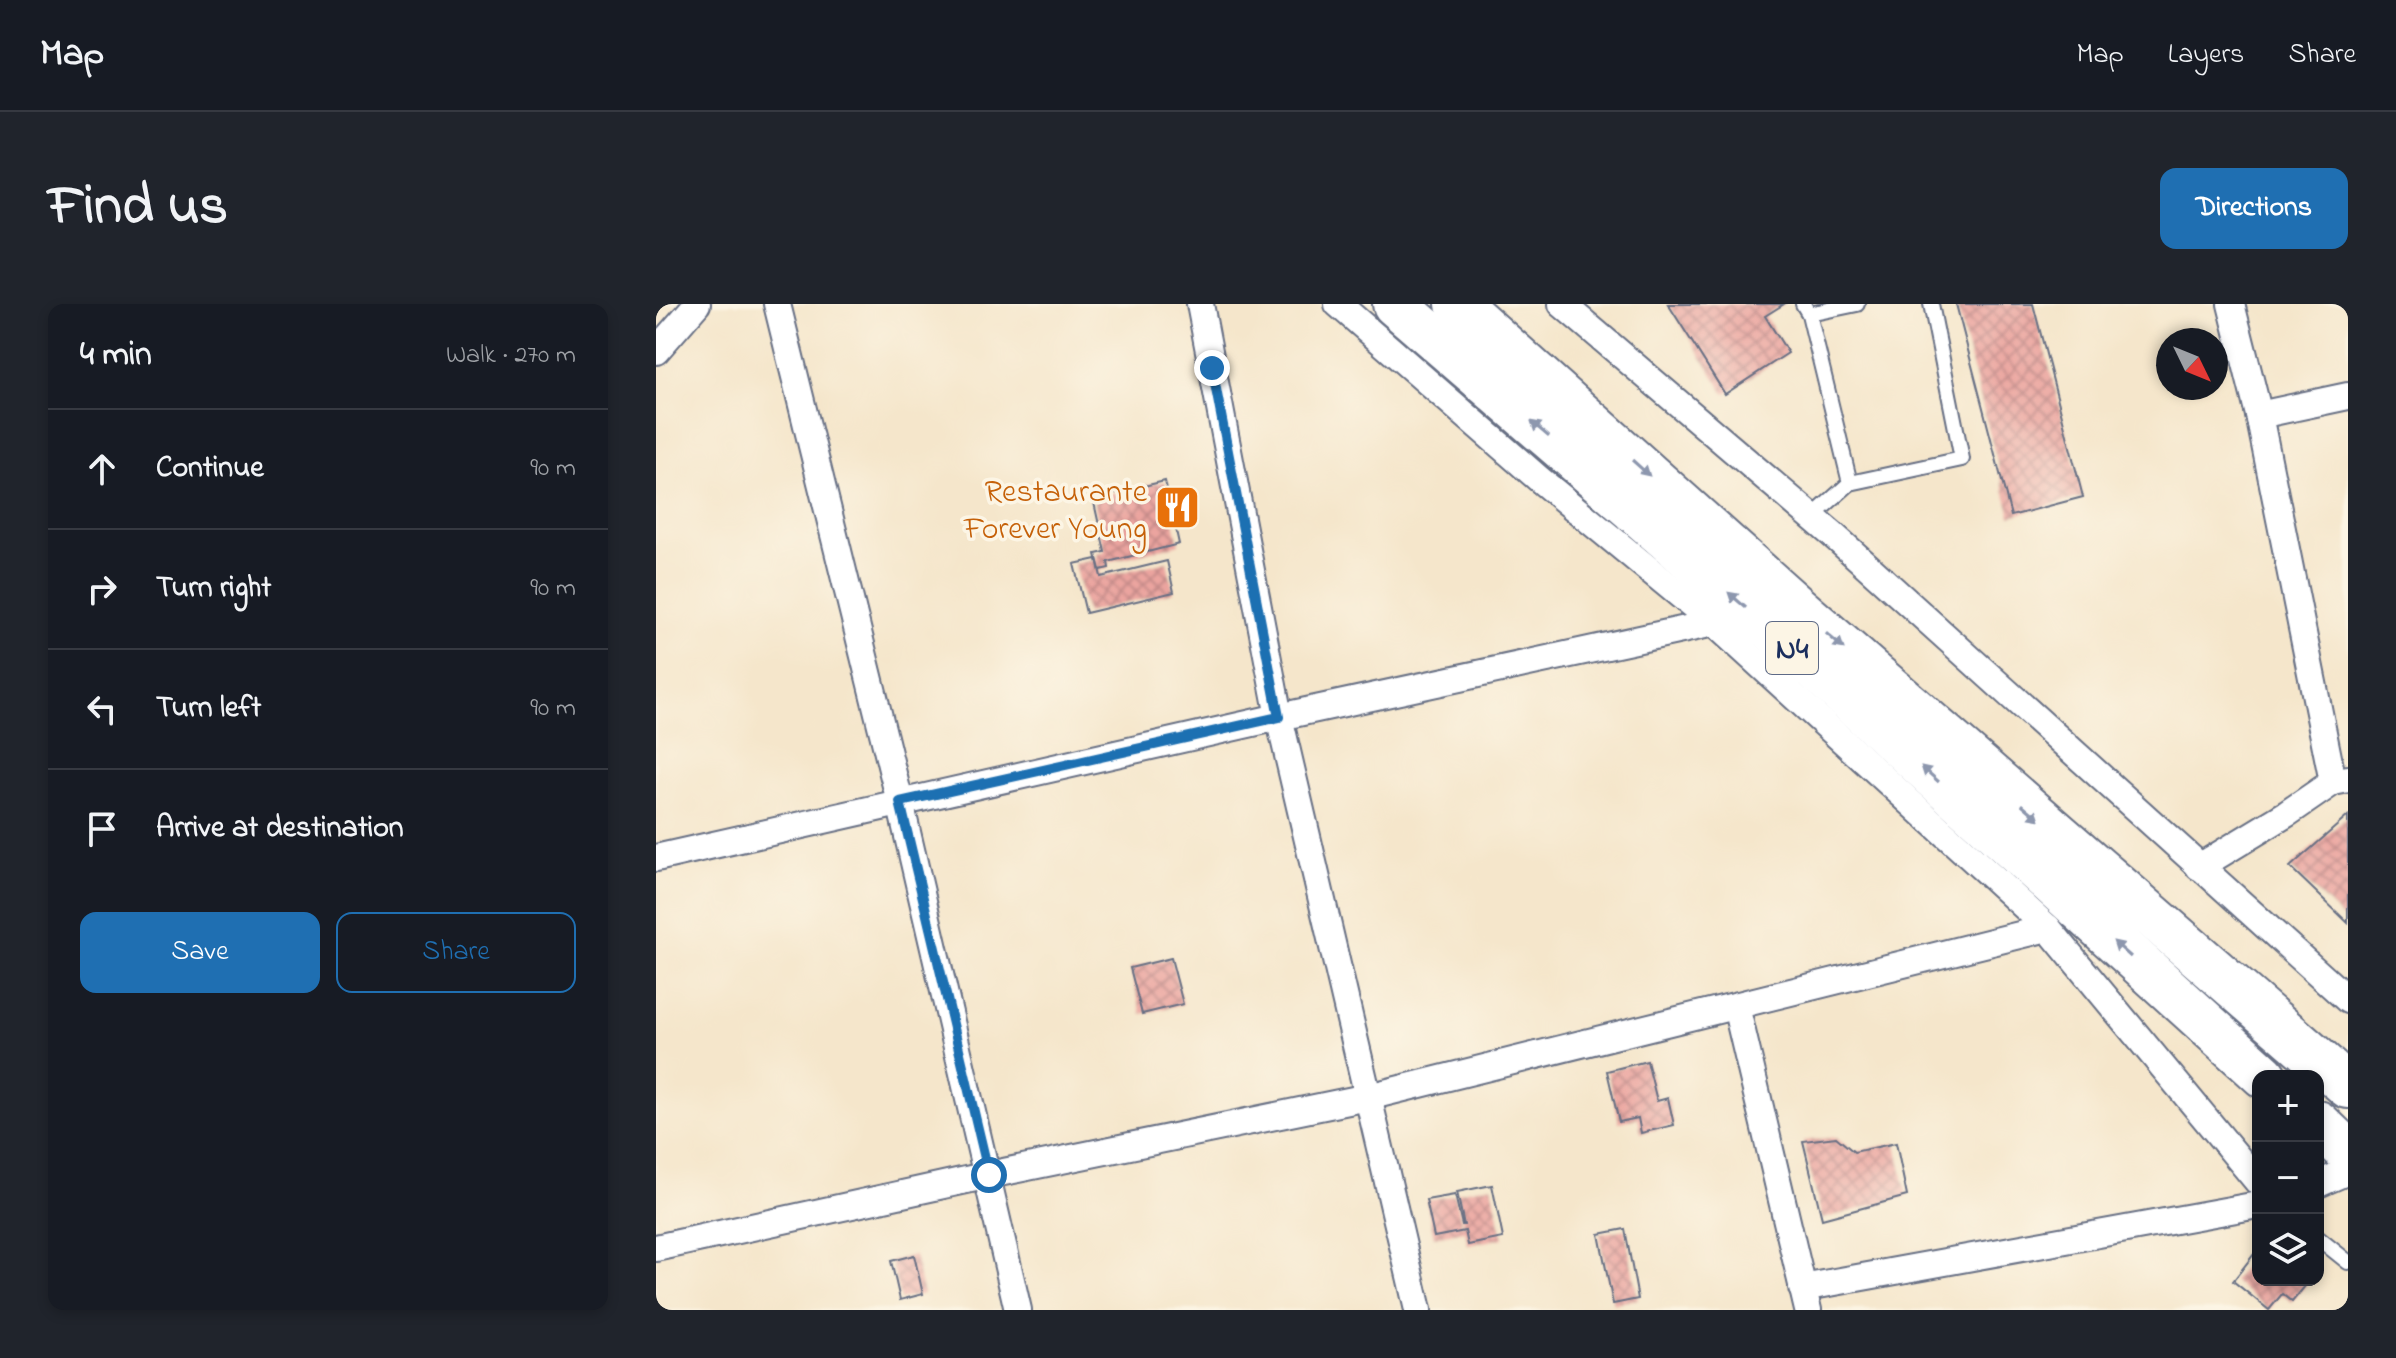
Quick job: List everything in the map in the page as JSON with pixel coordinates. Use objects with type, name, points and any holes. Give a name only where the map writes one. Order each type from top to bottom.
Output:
[{"type":"highway","name":"N4","points":[[1395,304],[1768,626],[2257,1070]]},
{"type":"highway","name":"N4","points":[[1458,304],[1794,605],[2348,1086]]},
{"type":"highway","points":[[2324,1129],[2348,1152]]},
{"type":"street","points":[[656,351],[697,304]]},
{"type":"street","points":[[777,304],[900,802],[1018,1310]]},
{"type":"street","points":[[1200,304],[1279,717],[1418,1310]]},
{"type":"street","points":[[1338,304],[1539,479],[1714,623],[2048,928],[2252,1175]]},
{"type":"street","points":[[1562,304],[1812,517],[2348,1000]]},
{"type":"street","points":[[2199,867],[2340,780],[2259,415],[2231,304]]},
{"type":"street","points":[[2259,415],[2348,396]]},
{"type":"street","points":[[656,858],[1279,717],[1714,623]]},
{"type":"street","points":[[656,1248],[1368,1097],[2048,928]]},
{"type":"street","points":[[1736,1006],[1805,1299],[2252,1206]]},
{"type":"street","points":[[2324,1181],[2348,1171]]},
{"type":"lane","points":[[1850,483],[1806,309],[1857,304]]},
{"type":"lane","points":[[1812,517],[1850,483],[1962,459],[1931,304]]},
{"type":"lane","points":[[2324,1243],[2348,1262]]},
{"type":"building","points":[[1668,304],[1784,304],[1765,316],[1788,353],[1725,394]]},
{"type":"building","points":[[1956,304],[2033,304],[2083,497],[2011,516]]},
{"type":"building","points":[[1165,481],[1179,544],[1108,562],[1109,568],[1100,570],[1096,554],[1105,552],[1093,498]]},
{"type":"building","points":[[1097,559],[1101,577],[1167,561],[1174,592],[1086,613],[1074,564]]},
{"type":"building","points":[[2348,816],[2348,923],[2290,867]]},
{"type":"building","points":[[1171,958],[1183,1004],[1142,1014],[1130,968]]},
{"type":"building","points":[[1647,1061],[1657,1101],[1668,1098],[1674,1125],[1641,1133],[1638,1118],[1619,1122],[1607,1071]]},
{"type":"building","points":[[1836,1137],[1854,1152],[1896,1143],[1907,1196],[1822,1219],[1803,1141]]},
{"type":"building","points":[[1492,1185],[1503,1238],[1468,1245],[1465,1231],[1434,1237],[1426,1200],[1455,1195],[1464,1225],[1457,1192]]},
{"type":"building","points":[[1625,1229],[1638,1299],[1613,1304],[1599,1234]]},
{"type":"building","points":[[914,1255],[923,1294],[900,1300],[891,1261]]},
{"type":"building","points":[[2252,1257],[2252,1286],[2305,1286],[2292,1302],[2282,1294],[2269,1310],[2233,1281]]},
{"type":"place","name":"Restaurante Forever Young","points":[[1178,508]]},
{"type":"route","points":[[989,1175],[900,802],[1279,717],[1212,368]]}]
